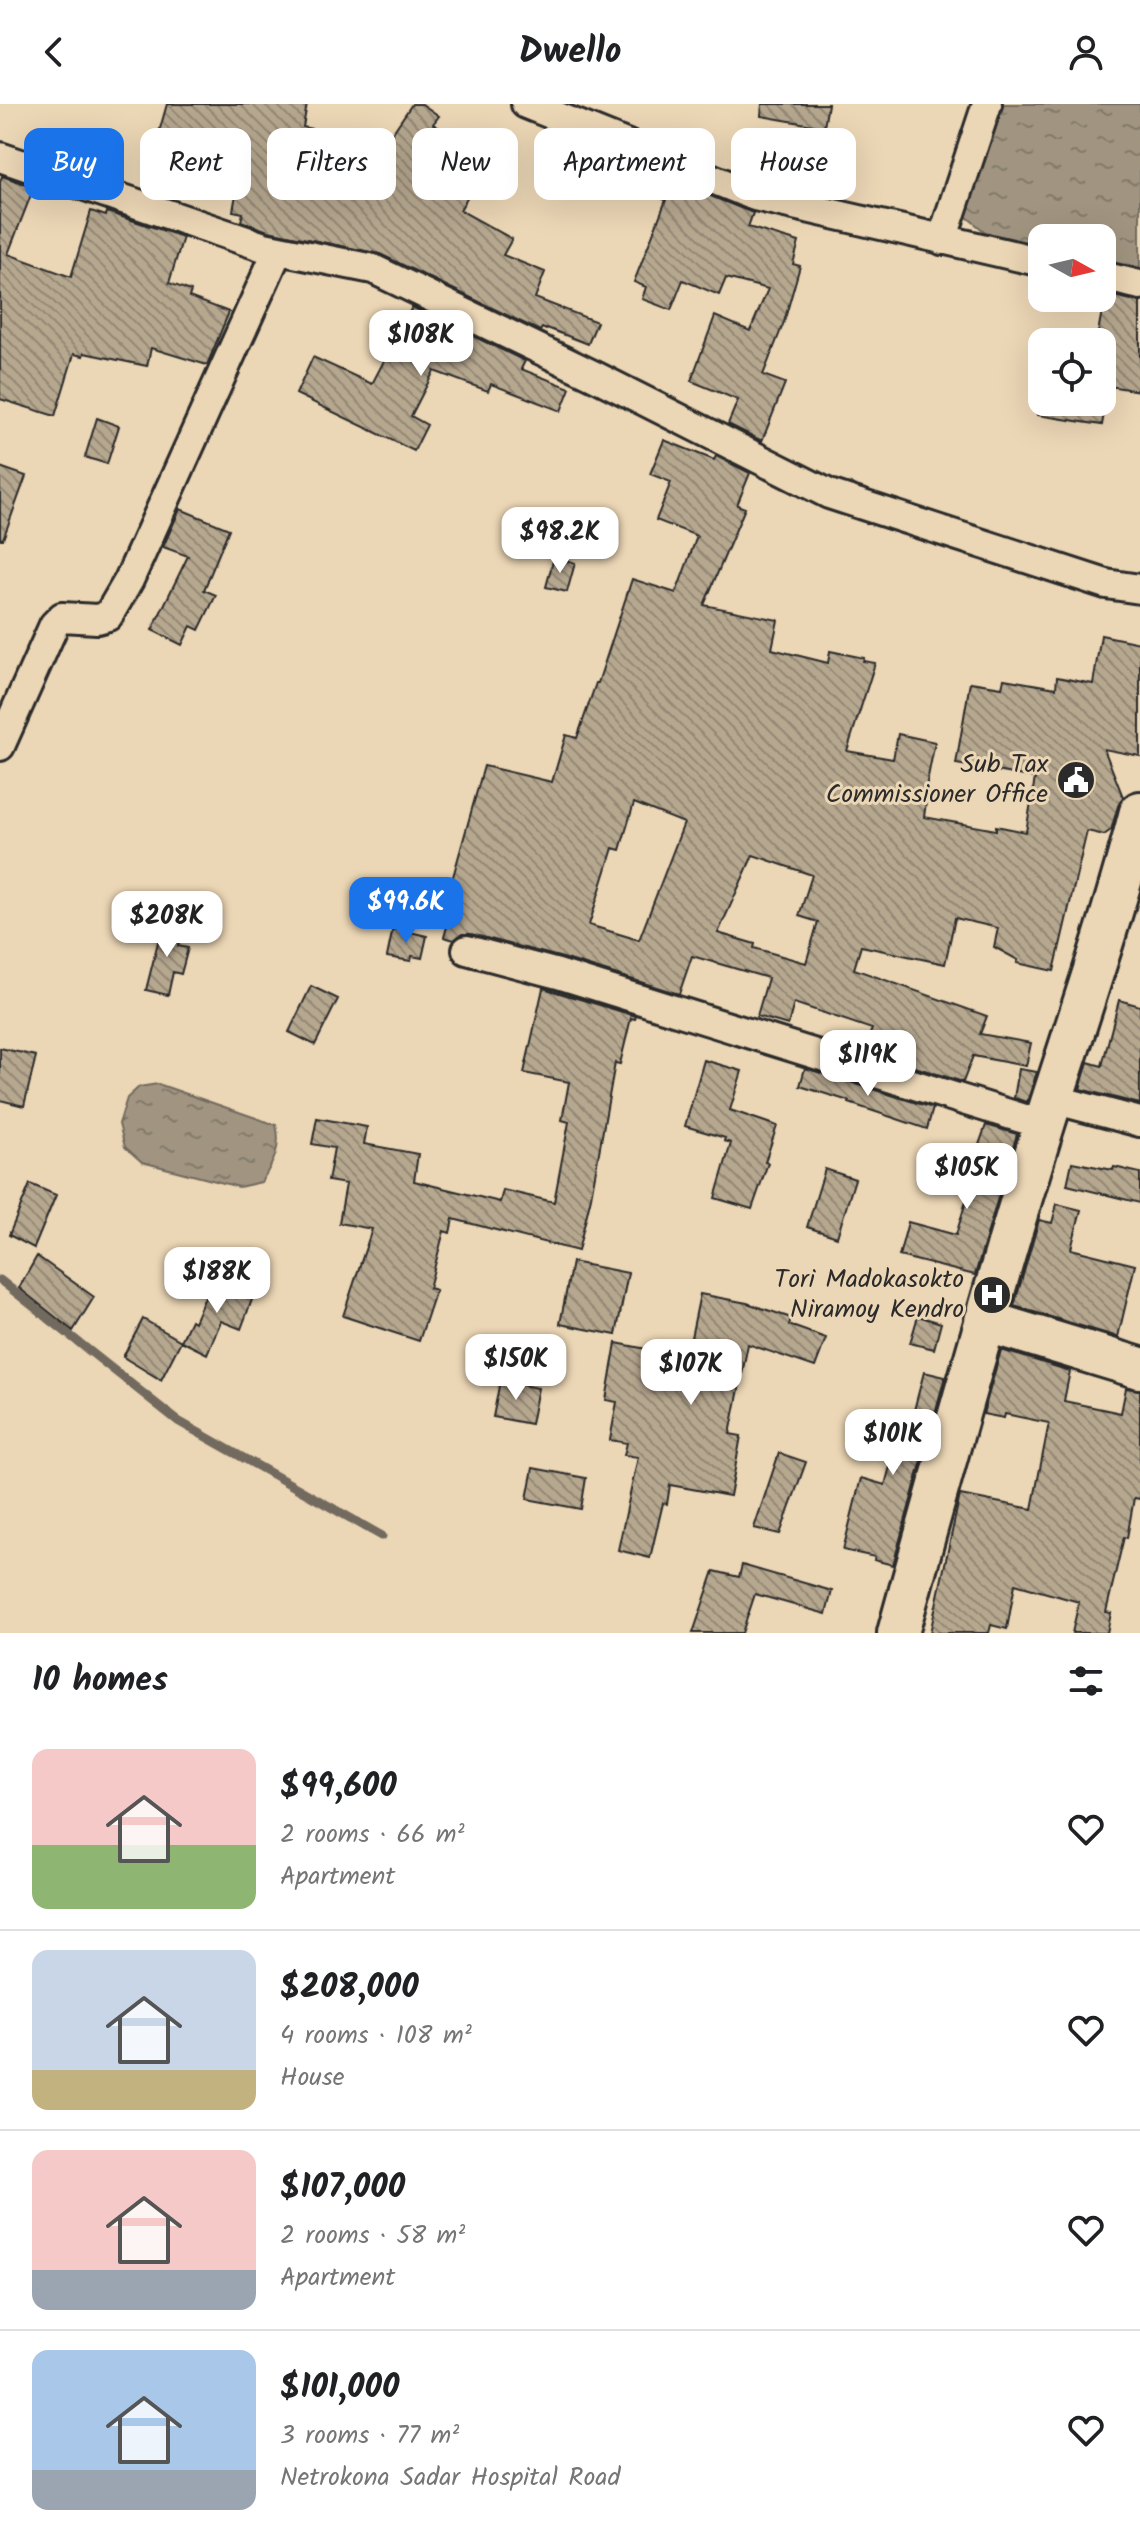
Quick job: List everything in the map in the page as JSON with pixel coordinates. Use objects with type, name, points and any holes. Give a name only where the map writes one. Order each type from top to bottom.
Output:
[{"type":"street","points":[[526,104],[755,196],[1028,259]]},
{"type":"street","points":[[942,240],[987,104]]},
{"type":"street","points":[[0,157],[278,250],[373,269],[829,494],[1106,584],[1140,589]]},
{"type":"street","points":[[0,746],[54,625],[62,617],[97,619],[108,616],[129,580],[278,250]]},
{"type":"street","points":[[1116,279],[1140,285]]},
{"type":"street","points":[[898,1633],[985,1321],[1048,1112],[1120,891],[1140,812]]},
{"type":"street","points":[[467,950],[558,974],[931,1092],[1048,1112],[1140,1122]]},
{"type":"street","points":[[985,1321],[1140,1368]]},
{"type":"water","points":[[1001,104],[1140,104],[1140,270],[1116,266],[1116,224],[1028,224],[1028,245],[989,235],[967,217],[966,191]]},
{"type":"water","points":[[158,1084],[276,1125],[278,1141],[275,1155],[261,1182],[239,1187],[142,1162],[125,1147],[119,1124],[127,1098],[139,1087]]},
{"type":"building","points":[[167,104],[307,104],[303,127],[308,128],[267,128],[267,200],[396,200],[396,128],[412,104],[422,104],[439,116],[433,124],[440,128],[412,128],[412,200],[466,200],[460,210],[512,239],[503,255],[545,272],[535,298],[597,322],[588,344],[547,328],[540,331],[380,254],[268,231],[241,221],[243,213],[233,211],[235,200],[251,200],[251,128],[160,128]]},
{"type":"building","points":[[762,104],[828,104],[824,127],[761,116]]},
{"type":"building","points":[[2,176],[24,184],[24,200],[29,200],[8,254],[71,277],[91,211],[106,216],[107,212],[183,237],[169,283],[191,291],[189,297],[229,312],[207,365],[151,348],[147,366],[84,353],[83,356],[74,354],[55,416],[0,399]]},
{"type":"building","points":[[715,198],[753,213],[748,227],[799,242],[793,264],[800,266],[784,322],[763,375],[785,383],[762,441],[728,424],[738,400],[691,381],[715,316],[750,331],[768,289],[726,278],[719,295],[683,280],[671,310],[642,299],[646,287],[634,282],[666,200]]},
{"type":"building","points":[[1116,297],[1140,302],[1140,391],[1116,387],[1116,328],[1099,328],[1102,312],[1116,312]]},
{"type":"building","points":[[412,307],[525,361],[521,369],[570,388],[561,411],[491,384],[488,391],[434,371],[411,416],[427,425],[414,451],[296,394],[313,357],[372,384]]},
{"type":"building","points":[[1044,416],[1104,416],[1102,425]]},
{"type":"building","points":[[97,418],[119,426],[107,464],[85,457]]},
{"type":"building","points":[[664,440],[714,460],[716,456],[750,473],[737,505],[745,508],[704,605],[778,620],[772,649],[828,663],[830,651],[875,663],[847,751],[893,759],[898,734],[935,742],[923,802],[926,802],[924,817],[1026,832],[1035,778],[956,764],[970,682],[1002,687],[1004,679],[1056,688],[1057,677],[1093,684],[1101,635],[1140,643],[1140,756],[1104,749],[1123,797],[1111,830],[1104,835],[1087,831],[1054,971],[1017,963],[1018,960],[994,947],[998,928],[955,918],[945,964],[861,946],[854,969],[987,1016],[980,1034],[1031,1043],[1026,1066],[973,1056],[963,1082],[863,1051],[872,1029],[794,1003],[788,1025],[757,1016],[768,978],[692,956],[679,994],[563,958],[471,934],[462,934],[454,940],[444,937],[457,893],[449,891],[484,766],[552,782],[566,735],[577,738],[632,579],[676,593],[697,536],[656,520],[671,482],[650,474]],"holes":[[[634,803],[684,823],[639,940],[589,925],[613,848],[620,850]],[[753,855],[812,875],[799,916],[818,922],[806,963],[754,948],[755,944],[718,933]]]},
{"type":"building","points":[[0,467],[26,476],[3,539],[0,539]]},
{"type":"building","points":[[180,509],[229,529],[204,590],[216,595],[199,630],[191,626],[182,645],[152,630],[188,556],[163,547]]},
{"type":"building","points":[[554,557],[575,563],[567,592],[546,587]]},
{"type":"building","points":[[163,922],[182,927],[178,946],[188,948],[181,974],[173,972],[168,995],[146,990]]},
{"type":"building","points":[[393,928],[427,936],[422,958],[412,956],[411,961],[387,957]]},
{"type":"building","points":[[311,986],[338,999],[315,1045],[289,1032]]},
{"type":"building","points":[[543,988],[636,1016],[635,1019],[631,1018],[620,1064],[615,1063],[578,1251],[453,1219],[450,1233],[444,1231],[429,1288],[436,1290],[419,1341],[343,1316],[372,1229],[339,1223],[346,1184],[328,1181],[334,1148],[312,1144],[317,1118],[367,1127],[364,1144],[418,1154],[414,1181],[500,1202],[503,1190],[554,1202],[569,1122],[562,1120],[569,1082],[524,1073]]},
{"type":"building","points":[[1119,1000],[1140,1006],[1140,1104],[1080,1089],[1088,1062],[1102,1066]]},
{"type":"building","points":[[0,1048],[36,1056],[24,1106],[0,1100]]},
{"type":"building","points":[[704,1060],[742,1071],[730,1110],[777,1126],[752,1209],[715,1198],[731,1143],[724,1141],[725,1138],[685,1126]]},
{"type":"building","points":[[805,1068],[933,1108],[927,1129],[800,1086]]},
{"type":"building","points":[[1019,1069],[1037,1072],[1027,1102],[1014,1098]]},
{"type":"building","points":[[986,1125],[1017,1134],[975,1275],[899,1256],[908,1222],[956,1235],[971,1184],[966,1182]]},
{"type":"building","points":[[1072,1162],[1140,1173],[1140,1203],[1067,1185]]},
{"type":"building","points":[[825,1169],[855,1179],[837,1237],[807,1227]]},
{"type":"building","points":[[30,1184],[56,1195],[34,1248],[9,1235]]},
{"type":"building","points":[[1057,1204],[1081,1210],[1071,1249],[1135,1265],[1118,1337],[1014,1306],[1039,1220],[1052,1223]]},
{"type":"building","points":[[37,1256],[94,1297],[73,1331],[19,1288]]},
{"type":"building","points":[[572,1262],[628,1273],[616,1335],[560,1324]]},
{"type":"building","points":[[212,1281],[253,1297],[241,1329],[221,1321],[207,1354],[181,1341],[191,1320],[194,1322]]},
{"type":"building","points":[[700,1294],[747,1303],[791,1318],[789,1325],[826,1338],[815,1367],[748,1344],[730,1434],[741,1436],[730,1496],[670,1485],[650,1558],[618,1550],[638,1457],[624,1455],[627,1443],[610,1440],[617,1402],[606,1400],[616,1343],[687,1357]]},
{"type":"building","points":[[918,1316],[941,1323],[934,1349],[910,1343]]},
{"type":"building","points":[[143,1319],[181,1341],[161,1380],[123,1357]]},
{"type":"building","points":[[1001,1350],[1070,1371],[1064,1401],[1121,1413],[1126,1388],[1140,1390],[1140,1499],[1134,1498],[1127,1538],[1124,1537],[1106,1612],[1111,1613],[1107,1633],[1072,1633],[1079,1602],[1015,1584],[1007,1629],[991,1625],[989,1633],[930,1633],[960,1495],[1032,1509],[1049,1423],[1005,1414],[1004,1418],[983,1414]]},
{"type":"building","points":[[924,1372],[945,1377],[893,1565],[874,1560],[875,1557],[843,1550],[861,1478],[885,1485],[897,1440],[864,1431],[871,1407],[912,1418]]},
{"type":"building","points":[[500,1381],[538,1388],[531,1424],[493,1417]]},
{"type":"building","points":[[779,1453],[806,1462],[780,1534],[754,1528]]},
{"type":"building","points":[[533,1468],[586,1478],[581,1509],[527,1499]]},
{"type":"building","points":[[742,1565],[832,1591],[826,1614],[755,1594],[742,1633],[693,1633],[714,1571],[739,1577]]},
{"type":"waterway","points":[[0,1280],[178,1421],[382,1536]]},
{"type":"place","name":"Sub Tax Commissioner Office","points":[[1076,780]]},
{"type":"place","name":"Tori Madokasokto Niramoy Kendro","points":[[992,1295]]}]
